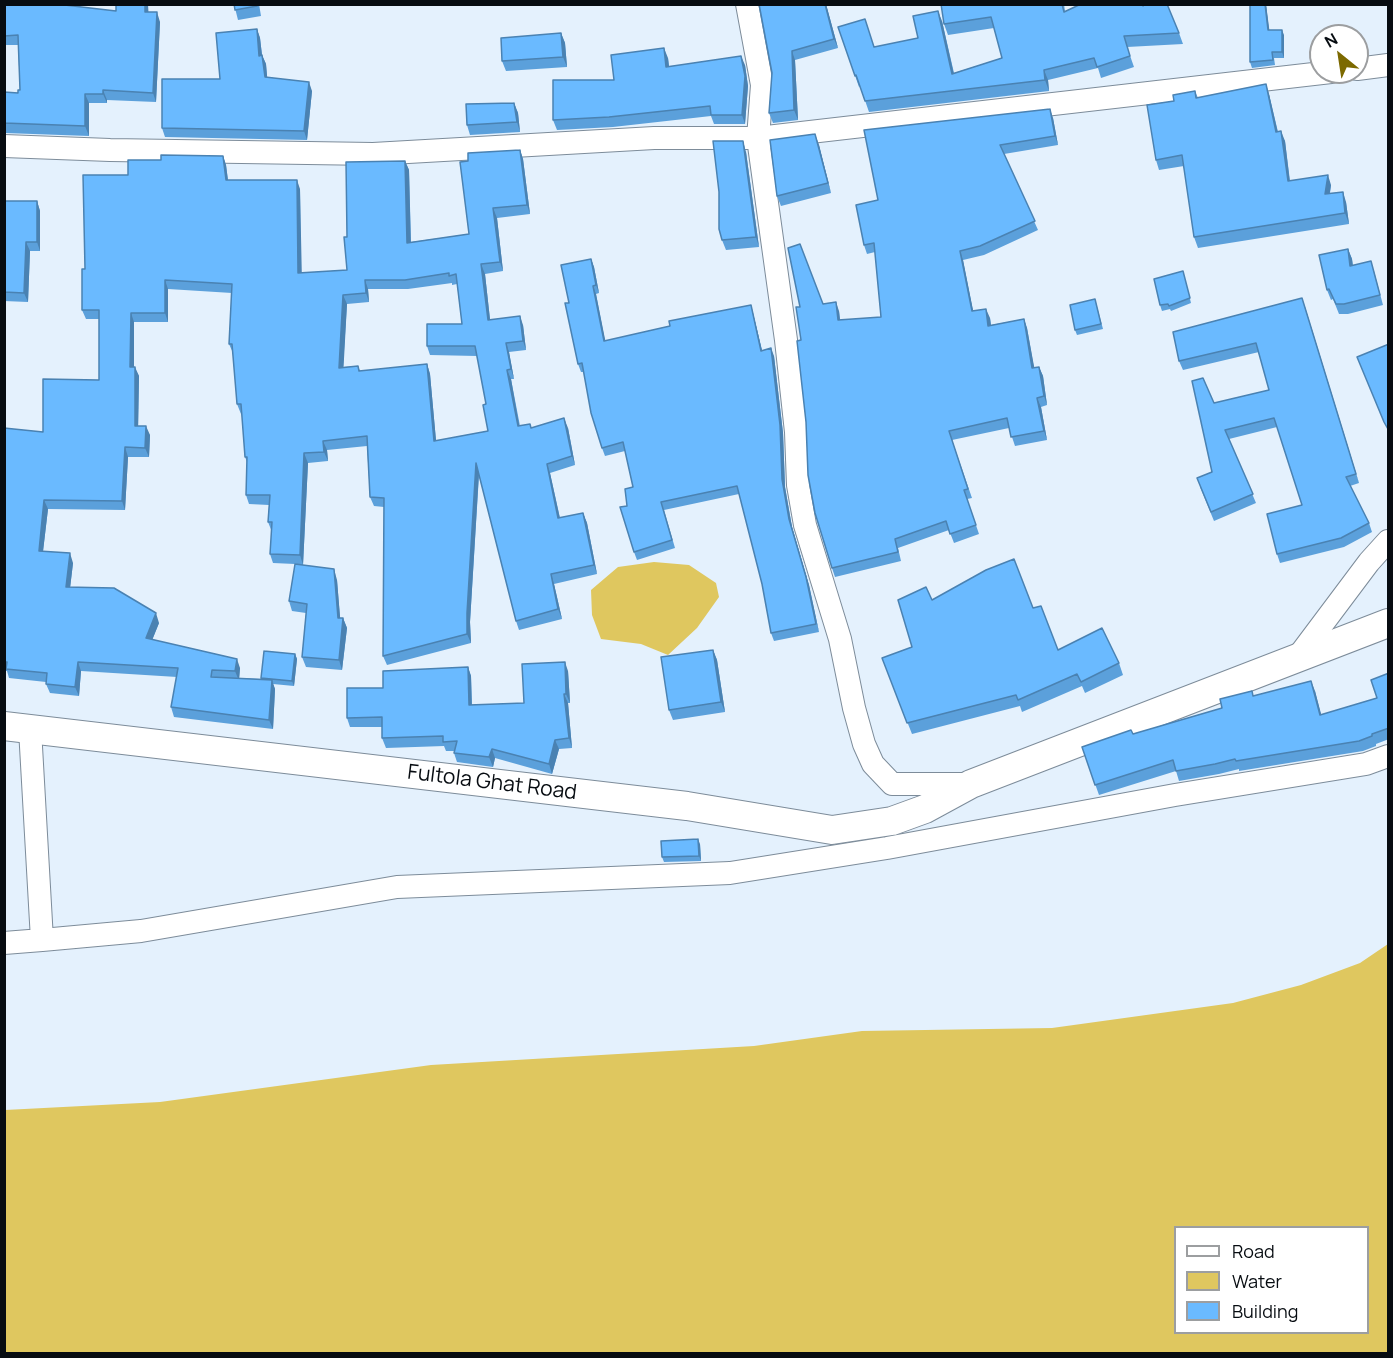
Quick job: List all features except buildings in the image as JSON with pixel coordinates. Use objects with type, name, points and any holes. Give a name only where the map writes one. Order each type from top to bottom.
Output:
[{"type":"street","points":[[747,4],[762,85],[758,138],[786,340],[796,432],[799,494],[805,525],[840,639],[864,744],[873,764],[892,784],[971,784]]},
{"type":"street","points":[[1369,68],[1389,65]]},
{"type":"street","points":[[4,146],[122,151],[373,154],[654,138],[758,138],[1309,75]]},
{"type":"street","points":[[1297,658],[1369,562],[1389,541]]},
{"type":"street","name":"Fultola Ghat Road","points":[[17,727],[687,806],[832,830],[892,821],[925,809],[971,784],[1389,623]]},
{"type":"street","points":[[17,727],[42,940]]},
{"type":"street","points":[[4,943],[141,931],[397,887],[730,873],[887,848],[1175,795],[1366,764],[1389,756]]},
{"type":"water","points":[[654,562],[689,565],[716,583],[719,597],[697,628],[668,655],[641,644],[601,639],[592,615],[591,590],[618,567]]},
{"type":"water","points":[[1388,944],[1388,1353],[5,1353],[5,1110],[160,1102],[431,1065],[754,1046],[862,1031],[1052,1028],[1233,1003],[1301,985],[1360,963]]}]
